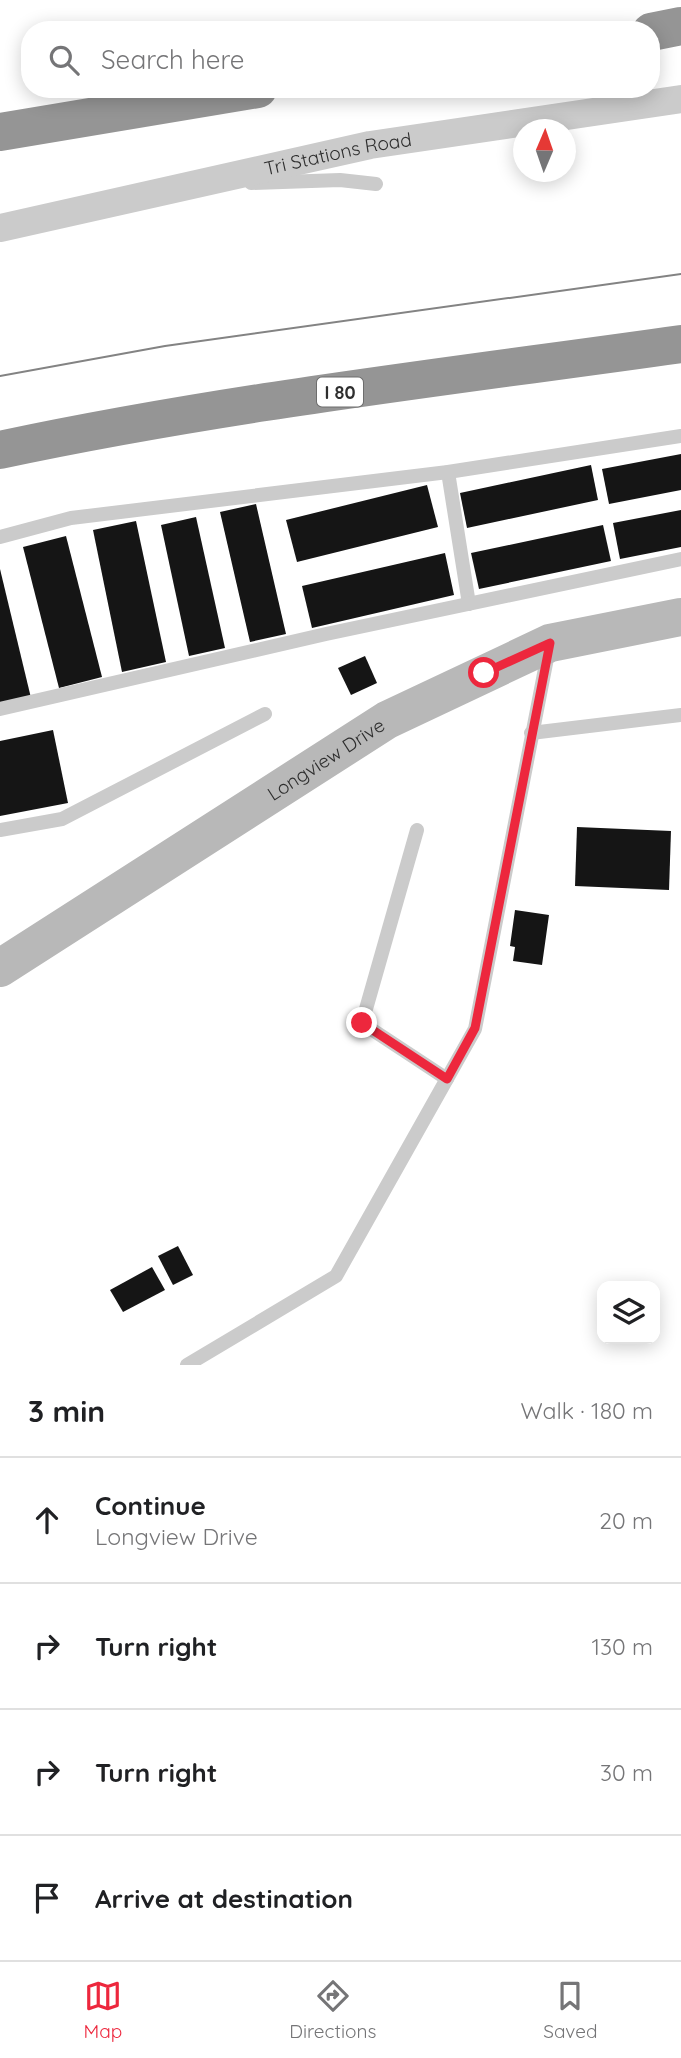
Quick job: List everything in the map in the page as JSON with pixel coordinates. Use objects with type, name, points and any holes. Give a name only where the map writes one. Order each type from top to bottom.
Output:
[{"type":"highway","points":[[660,32],[681,26]]},
{"type":"highway","points":[[660,33],[681,32]]},
{"type":"highway","points":[[0,132],[204,98]]},
{"type":"highway","name":"I 80","points":[[0,450],[76,434],[294,398],[681,344]]},
{"type":"street","name":"Tri Stations Road","points":[[0,228],[370,145],[681,99]]},
{"type":"street","name":"Longview Drive","points":[[3,958],[387,720],[550,643],[681,617]]},
{"type":"lane","points":[[190,185],[340,180],[376,184]]},
{"type":"lane","points":[[0,537],[71,518],[448,472],[681,436]]},
{"type":"lane","points":[[448,472],[469,604]]},
{"type":"lane","points":[[0,709],[681,559]]},
{"type":"lane","points":[[187,1365],[336,1276],[475,1028],[550,643]]},
{"type":"lane","points":[[0,830],[62,819],[265,714]]},
{"type":"lane","points":[[531,733],[681,715]]},
{"type":"lane","points":[[417,830],[362,1023],[447,1079]]},
{"type":"building","points":[[681,454],[681,490],[609,504],[602,469]]},
{"type":"building","points":[[591,465],[598,500],[467,528],[460,493]]},
{"type":"building","points":[[427,485],[438,527],[297,562],[286,520]]},
{"type":"building","points":[[256,504],[286,634],[250,642],[220,512]]},
{"type":"building","points":[[681,510],[681,547],[620,559],[613,523]]},
{"type":"building","points":[[196,517],[225,648],[189,656],[161,525]]},
{"type":"building","points":[[136,521],[166,662],[122,672],[93,530]]},
{"type":"building","points":[[603,525],[611,561],[479,589],[471,553]]},
{"type":"building","points":[[66,536],[102,677],[59,688],[23,547]]},
{"type":"building","points":[[445,553],[454,595],[312,628],[302,586]]},
{"type":"building","points":[[0,569],[31,698],[0,705]]},
{"type":"building","points":[[365,656],[377,683],[351,695],[338,668]]},
{"type":"building","points":[[53,730],[68,803],[0,816],[0,741]]},
{"type":"building","points":[[577,827],[671,831],[669,890],[575,886]]},
{"type":"building","points":[[515,910],[549,915],[542,965],[513,961],[515,947],[510,946]]},
{"type":"building","points":[[178,1246],[193,1275],[173,1285],[158,1256]]},
{"type":"building","points":[[152,1267],[165,1290],[123,1312],[110,1290]]},
{"type":"tram line","points":[[0,376],[165,346],[681,274]]},
{"type":"route","points":[[362,1023],[447,1079],[475,1028],[550,643],[484,673]]}]
